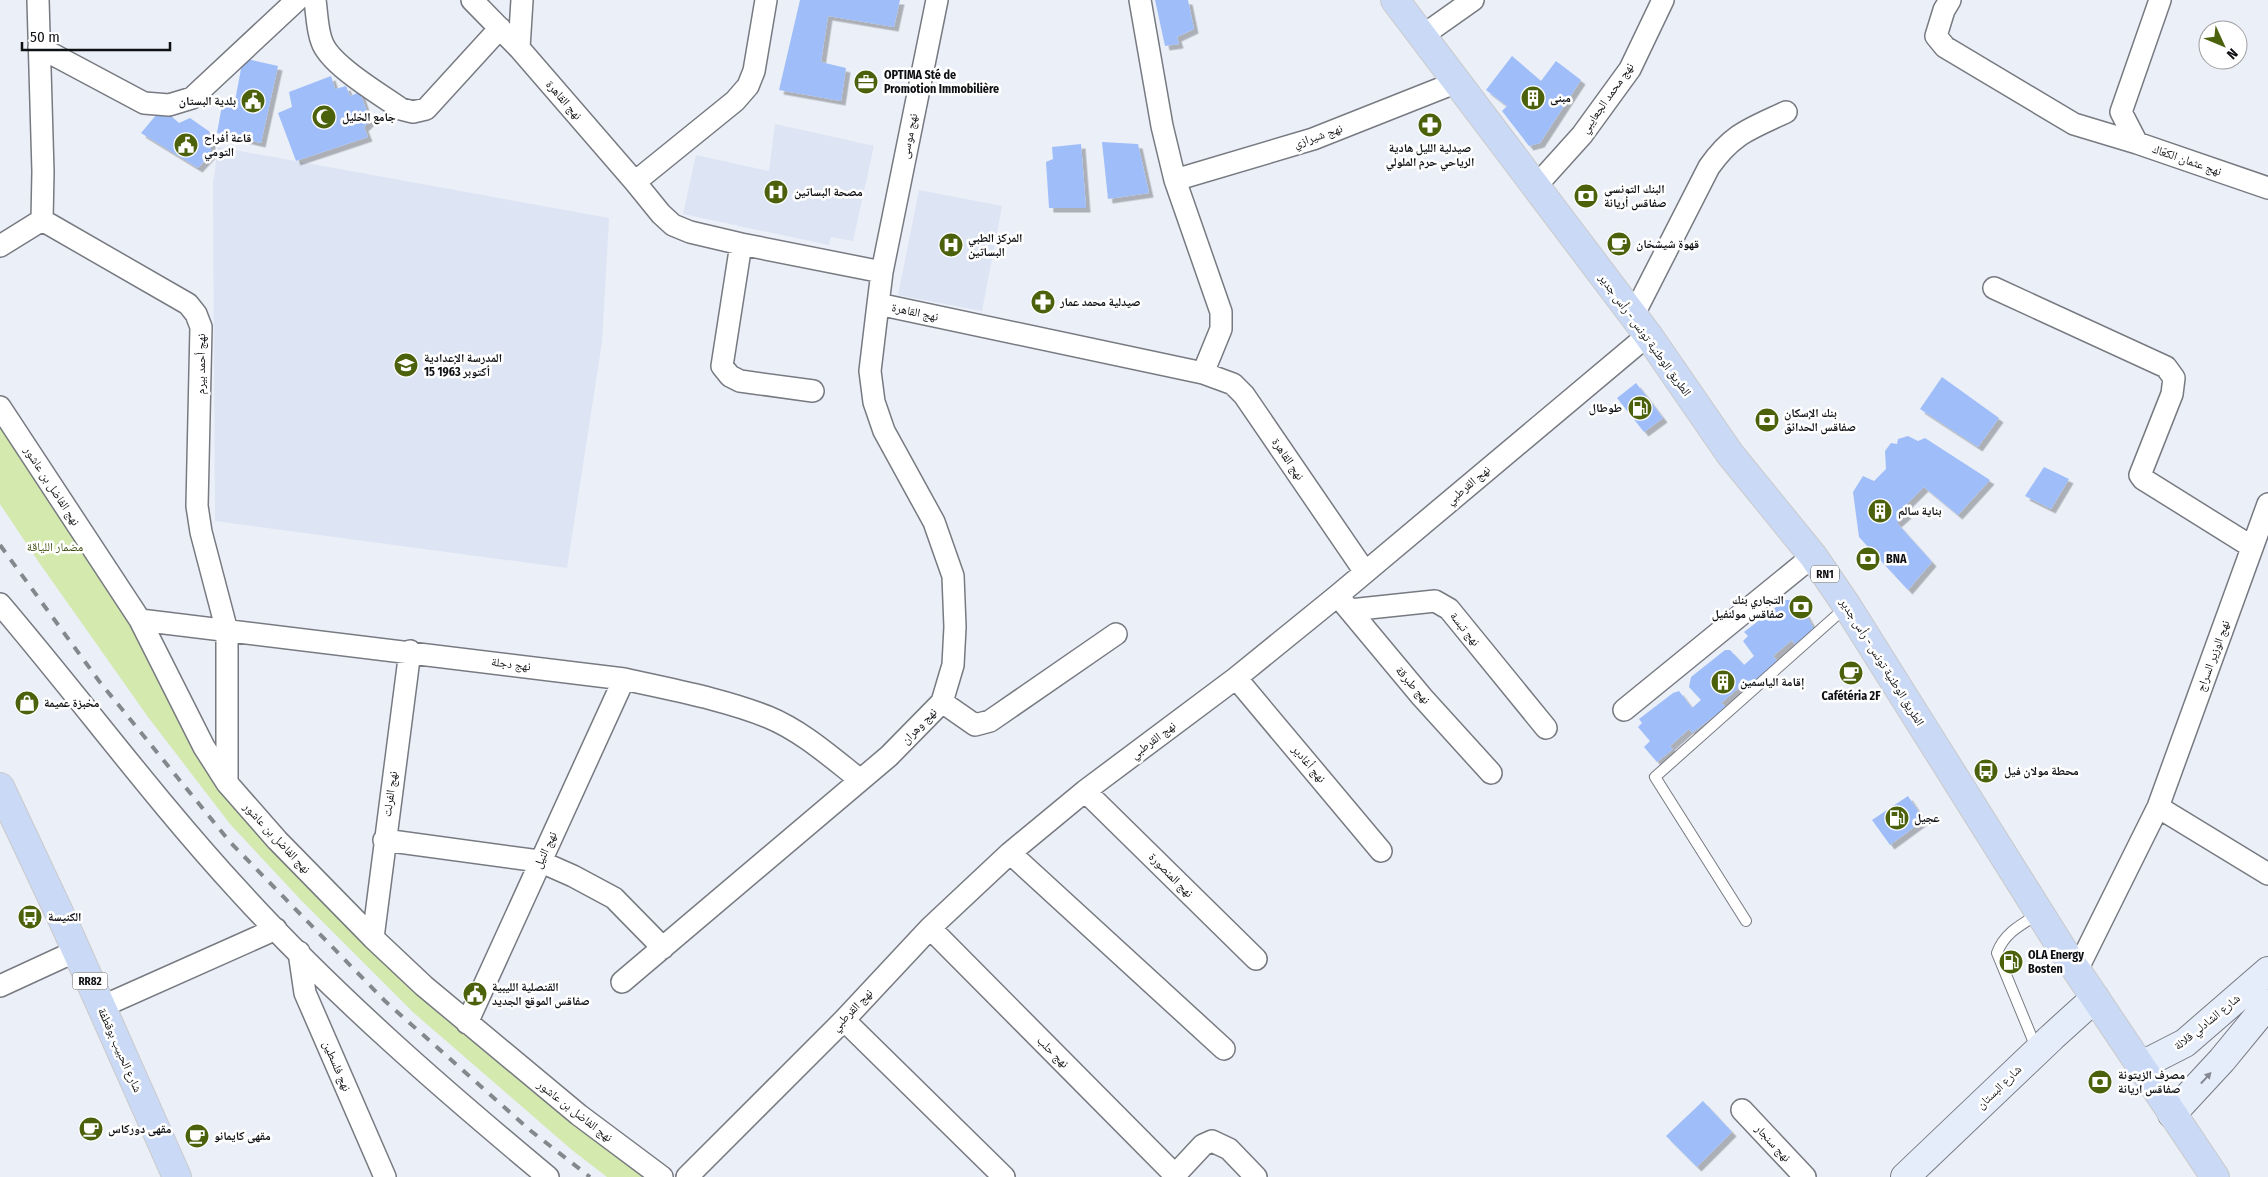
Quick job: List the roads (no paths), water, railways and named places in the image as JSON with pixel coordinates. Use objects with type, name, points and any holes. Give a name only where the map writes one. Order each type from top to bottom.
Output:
[{"type":"main road","name":"الطريق الوطنية تونس - رأس جدير","points":[[1395,0],[1640,326],[1730,454],[1813,556],[1847,606],[2095,998],[2215,1177]]},
{"type":"main road","name":"شارع الحبيب بوقطفة","points":[[0,787],[177,1177]]},
{"type":"main road","name":"شارع الشادلي قلالة","points":[[2140,1066],[2185,1043],[2268,971]]},
{"type":"main road","name":"شارع البستان","points":[[1905,1177],[2095,998]]},
{"type":"main road","points":[[2172,1114],[2222,1060],[2268,1004]]},
{"type":"street","points":[[0,246],[42,220],[43,172],[38,0]]},
{"type":"street","points":[[39,46],[144,103],[169,105],[192,98],[297,0]]},
{"type":"street","points":[[315,0],[322,43],[330,57],[401,109],[414,112],[426,108],[500,28]]},
{"type":"street","name":"نهج القاهرة","points":[[472,0],[519,48],[673,226],[741,244],[882,272],[878,304],[1203,373],[1232,384],[1244,395],[1365,572]]},
{"type":"street","points":[[519,48],[522,0]]},
{"type":"street","points":[[635,182],[735,101],[748,86],[754,71],[766,0]]},
{"type":"street","name":"نهج موسى","points":[[882,272],[936,0]]},
{"type":"street","points":[[1140,0],[1162,126],[1175,180],[1221,312],[1221,329],[1203,373]]},
{"type":"street","points":[[1422,36],[1473,0]]},
{"type":"street","name":"نهج محمد الجعايبي","points":[[1536,186],[1582,134],[1630,69],[1663,0]]},
{"type":"street","points":[[1950,0],[1944,10],[1936,36],[1945,47],[2074,124],[2137,143]]},
{"type":"street","name":"نهج عثمان الكعّاك","points":[[2160,0],[2121,112],[2137,143],[2268,188]]},
{"type":"street","name":"نهج شيرازي","points":[[1175,180],[1313,139],[1457,82]]},
{"type":"street","points":[[1640,326],[1710,167],[1721,150],[1738,134],[1786,112]]},
{"type":"street","name":"نهج أحمد بيرم","points":[[42,220],[188,304],[196,314],[201,328],[197,506],[201,532],[226,631],[227,783]]},
{"type":"street","points":[[741,244],[722,366],[730,376],[740,381],[813,390]]},
{"type":"street","points":[[1994,288],[2166,367],[2174,378],[2172,394],[2141,468],[2140,475],[2143,479],[2252,547]]},
{"type":"street","name":"نهج وهران","points":[[622,982],[912,735],[942,702],[953,664],[955,627],[953,576],[934,522],[884,431],[874,402],[870,371],[878,304]]},
{"type":"street","name":"نهج القرطبي","points":[[687,1177],[844,1020],[930,928],[1010,853],[1085,790],[1236,678],[1344,603],[1365,572],[1640,326]]},
{"type":"street","name":"نهج الفاضل بن عاشور","points":[[0,407],[140,620],[204,747],[227,783],[277,840],[372,938],[467,1023],[579,1115],[662,1177]]},
{"type":"street","name":"نهج الوزير السراج","points":[[2077,970],[2158,807],[2268,504]]},
{"type":"street","points":[[1624,710],[1813,556]]},
{"type":"street","name":"نهج تبسة","points":[[1344,603],[1435,601],[1449,609],[1546,728]]},
{"type":"street","name":"نهج طبرقة","points":[[1344,603],[1422,697],[1491,772]]},
{"type":"street","points":[[0,604],[53,666],[184,828],[276,930],[404,1052],[548,1177]]},
{"type":"street","name":"نهج دجلة","points":[[140,620],[410,651],[624,679],[693,695],[768,718],[791,729],[860,779]]},
{"type":"street","points":[[942,702],[975,725],[990,721],[1116,634]]},
{"type":"street","name":"نهج الفرلت","points":[[372,938],[410,651]]},
{"type":"street","name":"نهج أغادير","points":[[1236,678],[1381,851]]},
{"type":"street","name":"نهج النيل","points":[[467,1023],[624,679]]},
{"type":"street","name":"نهج المنصورة","points":[[1085,790],[1256,959]]},
{"type":"street","points":[[2158,807],[2268,874]]},
{"type":"street","points":[[384,840],[540,861],[614,898],[663,948]]},
{"type":"street","points":[[1010,853],[1224,1050]]},
{"type":"street","name":"نهج حلب","points":[[930,928],[1176,1176]]},
{"type":"street","points":[[101,1006],[276,930]]},
{"type":"street","points":[[0,986],[76,952]]},
{"type":"street","name":"نهج فلسطين","points":[[300,952],[306,993],[384,1177]]},
{"type":"street","points":[[844,1020],[1004,1177]]},
{"type":"street","name":"نهج سنجار","points":[[1742,1110],[1805,1177]]},
{"type":"street","points":[[1176,1176],[1203,1146],[1212,1141],[1228,1149],[1256,1177]]},
{"type":"lane","points":[[1746,921],[1655,777],[1847,606]]},
{"type":"lane","points":[[2038,1050],[1997,952],[2000,943],[2008,934],[2040,913]]},
{"type":"railway","points":[[0,545],[99,681],[230,842],[385,1001],[531,1131],[590,1177]]},
{"type":"place","name":"OPTIMA Sté de Promotion Immobilière","points":[[866,82]]},
{"type":"place","name":"مبنى","points":[[1533,98]]},
{"type":"place","name":"بلدية البستان","points":[[253,101]]},
{"type":"place","name":"جامع الخليل","points":[[324,117]]},
{"type":"place","name":"صيدلية الليل هادية الرياحي حرم الملولي","points":[[1430,125]]},
{"type":"place","name":"قاعة أفراح التومي","points":[[186,145]]},
{"type":"place","name":"مصحة البساتين","points":[[776,192]]},
{"type":"place","name":"البنك التونسي صفاقس أريانة","points":[[1586,196]]},
{"type":"place","name":"قهوة شيشخان","points":[[1619,244]]},
{"type":"place","name":"المركز الطبي البساتين","points":[[951,245]]},
{"type":"place","name":"صيدلية محمد عمار","points":[[1043,302]]},
{"type":"place","name":"المدرسة الإعدادية 15 أكتوبر 1963","points":[[406,365]]},
{"type":"place","name":"طوطال","points":[[1640,408]]},
{"type":"place","name":"بنك الإسكان صفاقس الحدائق","points":[[1767,420]]},
{"type":"place","name":"بناية سالم","points":[[1880,511]]},
{"type":"place","name":"BNA","points":[[1868,559]]},
{"type":"place","name":"التجاري بنك صفاقس مولنفيل","points":[[1801,607]]},
{"type":"place","name":"Cafétéria 2F","points":[[1851,673]]},
{"type":"place","name":"إقامة الياسمين","points":[[1723,682]]},
{"type":"place","name":"مخبزة عميمة","points":[[27,703]]},
{"type":"place","name":"محطة مولان فيل","points":[[1986,771]]},
{"type":"place","name":"عجيل","points":[[1897,818]]},
{"type":"place","name":"الكنيسة","points":[[30,917]]},
{"type":"place","name":"OLA Energy Bosten","points":[[2011,962]]},
{"type":"place","name":"القنصلية الليبية صفاقس الموقع الجديد","points":[[475,994]]},
{"type":"place","name":"مصرف الزيتونة صفاقس اريانة","points":[[2100,1082]]},
{"type":"place","name":"مقهى دوركاس","points":[[91,1129]]},
{"type":"place","name":"مقهى كايمانو","points":[[197,1136]]},
{"type":"park label","name":"مضمار اللياقة","points":[[55,547]]}]
